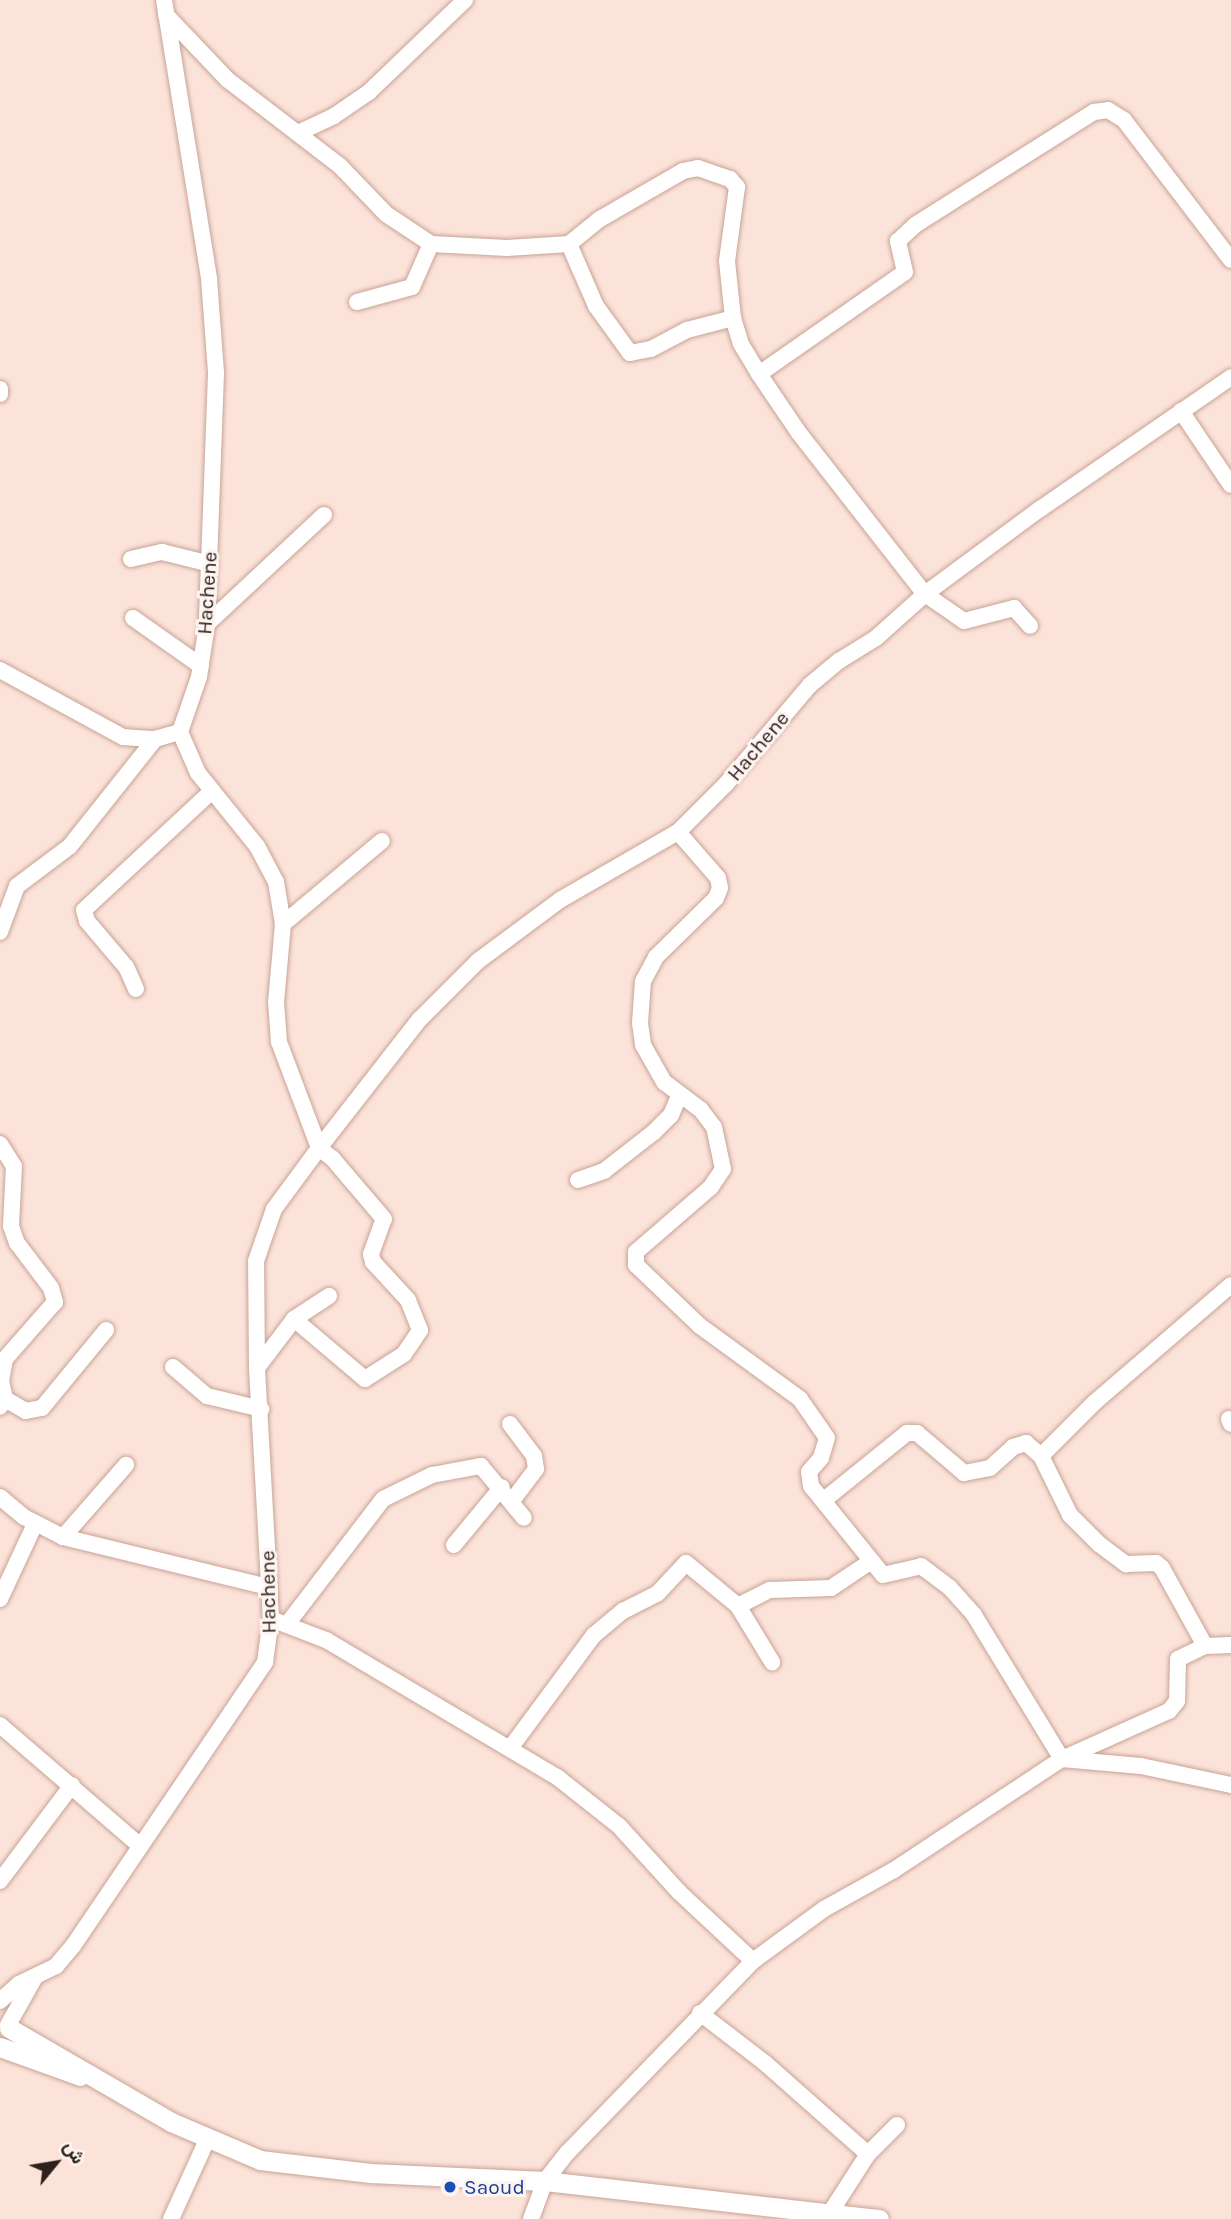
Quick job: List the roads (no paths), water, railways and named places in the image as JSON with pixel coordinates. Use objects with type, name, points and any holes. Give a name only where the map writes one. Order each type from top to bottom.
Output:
[{"type":"main road","points":[[4,2032],[208,2140],[261,2160],[305,2168],[545,2181],[879,2219]]},
{"type":"street","points":[[298,133],[334,116],[369,92],[465,0]]},
{"type":"street","points":[[165,8],[229,80],[340,166],[386,214],[431,244],[507,248],[569,244],[600,219],[683,171],[718,172],[737,187],[727,261],[733,318],[741,344],[799,433],[925,594],[964,621],[1014,608],[1030,626]]},
{"type":"street","name":"Hachene","points":[[165,8],[214,320],[217,432],[207,624],[201,666],[180,732]]},
{"type":"street","points":[[759,374],[905,272],[898,241],[915,225],[1094,113],[1108,110],[1124,120],[1231,260]]},
{"type":"street","points":[[357,302],[412,287],[431,244]]},
{"type":"street","points":[[569,244],[596,306],[621,346],[630,353],[651,349],[687,330],[733,318]]},
{"type":"street","name":"Hachene","points":[[0,2001],[55,1966],[74,1946],[138,1844],[256,1681],[265,1662],[271,1619],[257,1368],[258,1245],[274,1209],[319,1149],[419,1020],[478,961],[560,900],[678,832],[726,784],[810,685],[876,638],[925,594],[1231,377]]},
{"type":"street","points":[[1181,411],[1231,485]]},
{"type":"street","points":[[207,624],[324,515]]},
{"type":"street","points":[[131,558],[162,552],[209,564]]},
{"type":"street","points":[[132,618],[201,666]]},
{"type":"street","points":[[0,670],[113,733],[155,739],[180,732],[188,754],[211,792],[265,857],[279,895],[283,924],[276,1002],[279,1042],[319,1149],[333,1159],[384,1219],[371,1254],[373,1262],[408,1300],[420,1330],[404,1354],[365,1379],[294,1320]]},
{"type":"street","points":[[0,932],[17,886],[70,846],[155,739]]},
{"type":"street","points":[[136,989],[126,967],[87,921],[84,910],[211,792]]},
{"type":"street","points":[[678,832],[718,878],[720,888],[716,898],[656,957],[638,1001],[643,1045],[664,1082],[679,1096],[701,1110],[713,1128],[723,1169],[711,1187],[641,1247],[634,1260],[701,1326],[789,1388],[813,1415],[827,1445],[808,1476],[824,1500],[870,1562],[883,1575],[921,1566],[950,1588],[974,1615],[1062,1759]]},
{"type":"street","points":[[283,924],[382,841]]},
{"type":"street","points":[[578,1180],[604,1171],[654,1132],[671,1115],[679,1096]]},
{"type":"street","points":[[0,1144],[14,1166],[11,1226],[17,1243],[51,1288],[55,1302],[5,1359],[1,1381],[3,1403],[26,1411],[42,1408],[106,1330]]},
{"type":"street","points":[[1041,1456],[1096,1402],[1231,1285]]},
{"type":"street","points":[[257,1368],[294,1320],[329,1296]]},
{"type":"street","points":[[173,1367],[207,1396],[261,1409]]},
{"type":"street","points":[[510,1424],[534,1457],[536,1468],[513,1500]]},
{"type":"street","points":[[824,1500],[912,1432],[964,1473],[990,1468],[1021,1443],[1041,1456],[1060,1501],[1099,1544],[1126,1564],[1156,1563],[1162,1568],[1205,1646]]},
{"type":"street","points":[[63,1537],[126,1465]]},
{"type":"street","points":[[288,1623],[383,1499],[432,1475],[481,1466],[513,1500],[524,1518]]},
{"type":"street","points":[[454,1545],[502,1488]]},
{"type":"street","points":[[0,1497],[35,1524],[63,1537],[268,1587]]},
{"type":"street","points":[[0,1599],[35,1524]]},
{"type":"street","points":[[738,1606],[770,1590],[831,1588],[870,1562]]},
{"type":"street","points":[[511,1747],[594,1635],[623,1611],[658,1593],[685,1563],[738,1606],[772,1662]]},
{"type":"street","points":[[271,1619],[288,1623],[326,1640],[511,1747],[603,1811],[679,1892],[752,1961]]},
{"type":"street","points":[[531,2219],[545,2181],[700,2013],[752,1961],[824,1909],[894,1870],[1062,1759],[1170,1711],[1177,1701],[1178,1660],[1205,1646],[1231,1646]]},
{"type":"street","points":[[0,1725],[138,1844]]},
{"type":"street","points":[[1062,1759],[1141,1766],[1231,1785]]},
{"type":"street","points":[[0,1881],[72,1785]]},
{"type":"street","points":[[4,2032],[35,1977]]},
{"type":"street","points":[[700,2013],[765,2063],[868,2154]]},
{"type":"street","points":[[830,2213],[868,2154],[897,2125]]},
{"type":"street","points":[[171,2219],[208,2140]]},
{"type":"place","name":"Saoud","points":[[450,2187]]}]
